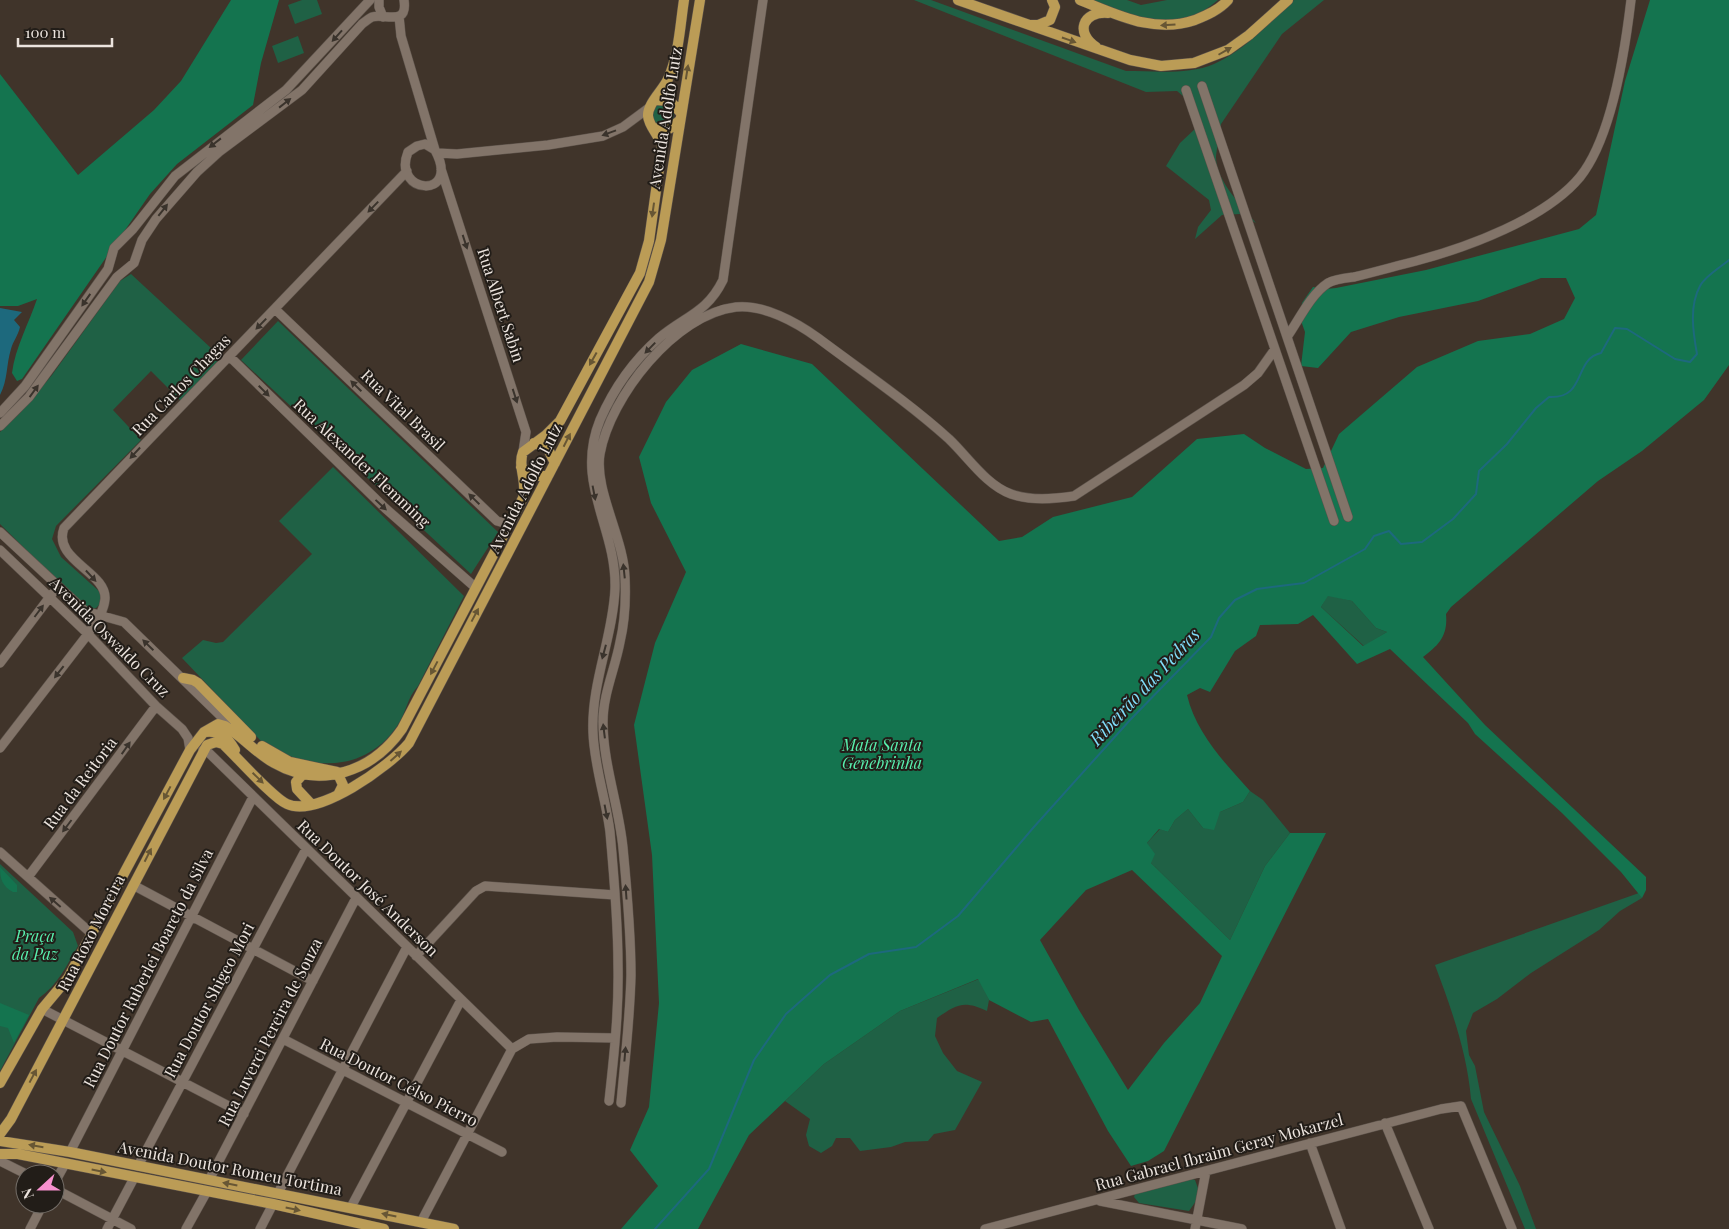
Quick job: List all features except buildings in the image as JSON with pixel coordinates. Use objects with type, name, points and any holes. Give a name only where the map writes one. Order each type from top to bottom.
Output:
[{"type":"main road","name":"Avenida Adolfo Lutz","points":[[204,732],[222,724],[241,735],[268,760],[303,774],[339,775],[365,765],[387,749],[395,739],[476,588],[526,489],[521,467],[523,452],[546,436],[560,421],[640,274],[646,258],[661,157],[660,139],[648,116],[668,79],[673,64],[684,0]]},
{"type":"main road","name":"Avenida Adolfo Lutz","points":[[205,748],[216,742],[222,744],[283,802],[298,806],[311,804],[338,795],[372,776],[409,743],[649,282],[660,240],[700,0]]},
{"type":"main road","points":[[958,0],[1101,51],[1145,64],[1161,66],[1194,63],[1228,50],[1268,19],[1288,0]]},
{"type":"main road","points":[[1017,21],[1031,25],[1045,23],[1054,14],[1055,7],[1052,0]]},
{"type":"main road","points":[[1080,0],[1136,22],[1169,25],[1186,23],[1206,16],[1228,0]]},
{"type":"main road","points":[[1268,19],[1277,0]]},
{"type":"main road","points":[[1101,51],[1088,41],[1084,35],[1083,26],[1087,18],[1093,14],[1114,14]]},
{"type":"main road","points":[[653,104],[670,101],[680,116],[670,128],[654,128]]},
{"type":"main road","points":[[534,443],[548,449],[555,463]]},
{"type":"main road","points":[[521,467],[533,476],[548,476]]},
{"type":"main road","points":[[184,678],[198,683],[246,732],[271,753],[290,762],[334,770],[339,775],[343,785],[338,795]]},
{"type":"main road","points":[[190,750],[204,732],[217,732],[227,738],[239,759]]},
{"type":"main road","name":"Rua Roxo Moreira","points":[[0,1134],[11,1119],[205,748]]},
{"type":"main road","name":"Rua Roxo Moreira","points":[[0,1083],[42,1009],[68,978],[190,750]]},
{"type":"main road","points":[[303,774],[296,782],[297,789],[311,804]]},
{"type":"main road","name":"Avenida Doutor Romeu Tortima","points":[[0,1142],[70,1152],[454,1229]]},
{"type":"main road","name":"Avenida Doutor Romeu Tortima","points":[[0,1154],[18,1154],[206,1193],[273,1204],[343,1225],[384,1229]]},
{"type":"street","points":[[0,413],[30,378],[108,269],[114,248],[133,229],[175,176],[286,90],[370,0]]},
{"type":"street","points":[[379,0],[379,7],[401,36]]},
{"type":"street","points":[[404,0],[403,11],[399,16],[401,36],[442,169],[440,178],[431,186]]},
{"type":"street","points":[[609,1101],[615,1038],[618,966],[616,895],[610,829],[593,733],[594,707],[600,667],[610,629],[615,587],[611,551],[591,476],[592,454],[600,421],[617,387],[638,360],[660,338],[715,296],[723,280],[763,0]]},
{"type":"street","points":[[1287,337],[1311,302],[1329,283],[1426,258],[1472,242],[1532,216],[1560,197],[1580,176],[1589,162],[1611,110],[1626,39],[1631,0]]},
{"type":"street","points":[[0,426],[29,397],[111,284],[136,260],[142,240],[156,219],[197,172],[219,152],[302,90],[362,24],[373,17],[399,16]]},
{"type":"street","points":[[1202,86],[1348,517]]},
{"type":"street","points":[[1186,90],[1334,521]]},
{"type":"street","points":[[417,146],[425,144],[436,152],[548,145],[603,136],[623,127],[653,104]]},
{"type":"street","points":[[426,116],[426,134],[417,146],[408,152],[404,166],[418,186],[431,186],[450,195]]},
{"type":"street","name":"Rua Albert Sabin","points":[[442,169],[526,432],[523,452]]},
{"type":"street","name":"Rua Carlos Chagas","points":[[0,748],[88,634],[100,614],[105,599],[101,587],[65,549],[62,536],[64,528],[407,172]]},
{"type":"street","points":[[120,242],[131,244],[138,252]]},
{"type":"street","points":[[112,258],[118,265],[128,268]]},
{"type":"street","points":[[621,1103],[630,998],[630,943],[621,826],[603,722],[606,694],[620,643],[626,609],[625,580],[621,545],[599,468],[600,454],[607,428],[619,405],[654,356],[684,330],[720,310],[738,307],[754,308],[782,317],[813,334],[920,415],[949,440],[992,483],[1009,493],[1049,500],[1074,496],[1244,385],[1258,373],[1275,349]]},
{"type":"street","name":"Rua Vital Brasil","points":[[276,310],[497,521],[504,523],[512,519]]},
{"type":"street","points":[[1265,319],[1279,314]]},
{"type":"street","name":"Rua Alexander Flemming","points":[[230,357],[384,508],[476,588]]},
{"type":"street","points":[[1282,369],[1296,363]]},
{"type":"street","name":"Avenida Oswaldo Cruz","points":[[1,536],[14,545],[85,611],[124,622],[241,735]]},
{"type":"street","points":[[2,556],[14,545]]},
{"type":"street","name":"Avenida Oswaldo Cruz","points":[[2,556],[50,597],[156,706],[174,721],[188,738],[190,750]]},
{"type":"street","points":[[0,663],[57,587]]},
{"type":"street","name":"Rua da Reitoria","points":[[28,877],[156,706]]},
{"type":"street","name":"Avenida Adolfo Lutz","points":[[174,721],[188,731],[204,732]]},
{"type":"street","name":"Rua Doutor José Anderson","points":[[205,748],[512,1049]]},
{"type":"street","name":"Rua Doutor Ruberlei Boareto da Silva","points":[[70,1152],[254,797]]},
{"type":"street","name":"Rua Doutor Shigeo Mori","points":[[138,1166],[306,849]]},
{"type":"street","points":[[0,852],[92,934]]},
{"type":"street","points":[[133,885],[313,981]]},
{"type":"street","points":[[416,956],[476,891],[485,886],[616,895]]},
{"type":"street","name":"Rua Luverci Pereira de Souza","points":[[209,1180],[356,898]]},
{"type":"street","points":[[278,1193],[407,947]]},
{"type":"street","points":[[351,1207],[461,1000]]},
{"type":"street","points":[[42,1009],[244,1114]]},
{"type":"street","points":[[421,1222],[512,1049],[529,1039],[557,1036],[615,1038]]},
{"type":"street","name":"Rua Doutor Célso Pierro","points":[[283,1039],[502,1152]]},
{"type":"street","name":"Rua Gabrael Ibraim Geray Mokarzel","points":[[985,1229],[1385,1123],[1461,1106],[1512,1229]]},
{"type":"street","points":[[1385,1123],[1429,1229]]},
{"type":"street","points":[[1310,1143],[1341,1229]]},
{"type":"street","points":[[0,1161],[15,1168]]},
{"type":"street","points":[[1195,1225],[1206,1171]]},
{"type":"street","points":[[107,1229],[134,1178]]},
{"type":"street","points":[[1130,1191],[1128,1199],[1130,1206]]},
{"type":"street","points":[[186,1229],[206,1193]]},
{"type":"street","points":[[65,1194],[132,1229]]},
{"type":"street","points":[[1096,1200],[1130,1206],[1195,1225],[1242,1229]]},
{"type":"street","points":[[260,1229],[273,1204]]},
{"type":"street","points":[[30,1229],[38,1214]]},
{"type":"green space","points":[[231,0],[279,0],[261,63],[253,105],[177,164],[150,194],[22,379],[17,381],[12,373],[14,364],[19,345],[37,299],[18,306],[0,306],[0,74],[78,175],[154,110],[181,81]]},
{"type":"green space","points":[[302,0],[317,0],[322,14],[295,24],[288,5]]},
{"type":"green space","points":[[914,0],[931,0],[1126,71],[1159,72],[1193,70],[1214,64],[1246,44],[1294,0],[1324,0],[1282,34],[1221,124],[1216,154],[1217,167],[1225,185],[1256,223],[1240,214],[1222,215],[1195,239],[1198,227],[1211,210],[1209,200],[1166,166],[1180,143],[1197,127],[1195,106],[1177,91],[1146,92]]},
{"type":"green space","points":[[1088,0],[1127,0],[1141,5],[1167,0],[1218,0],[1201,12],[1185,19],[1154,21]]},
{"type":"green space","name":"Mata Santa Genebrinha","points":[[1650,0],[1729,0],[1729,365],[1704,400],[1642,451],[1598,481],[1451,607],[1446,614],[1444,634],[1438,644],[1423,657],[1485,725],[1646,877],[1646,890],[1642,898],[1621,872],[1562,813],[1475,734],[1468,723],[1390,649],[1357,664],[1313,615],[1298,624],[1260,625],[1256,636],[1235,651],[1210,692],[1200,688],[1187,695],[1191,709],[1204,734],[1221,758],[1250,791],[1243,802],[1220,812],[1214,830],[1203,828],[1188,809],[1175,820],[1168,832],[1159,829],[1147,843],[1155,854],[1151,863],[1230,940],[1265,866],[1290,833],[1326,833],[1164,1151],[1148,1161],[1131,1166],[1108,1131],[1048,1019],[1031,1022],[989,1000],[978,979],[900,1011],[824,1064],[749,1135],[698,1229],[621,1229],[658,1186],[630,1150],[649,1107],[659,1003],[652,855],[634,725],[655,643],[686,572],[651,503],[639,457],[666,402],[692,370],[741,344],[812,364],[999,541],[1022,537],[1053,517],[1132,497],[1197,439],[1244,434],[1265,448],[1306,469],[1323,468],[1339,434],[1417,367],[1478,341],[1530,334],[1564,319],[1575,298],[1566,278],[1541,278],[1478,301],[1399,317],[1351,332],[1318,368],[1301,366],[1305,332],[1300,318],[1302,303],[1313,287],[1336,288],[1426,270],[1579,229],[1596,215],[1625,81]],"holes":[[[1328,596],[1352,601],[1376,628],[1387,632],[1363,646],[1321,607]],[[1132,870],[1222,956],[1200,1003],[1164,1043],[1128,1090],[1079,1010],[1040,940],[1086,890]]]},
{"type":"green space","points":[[298,36],[304,53],[278,63],[272,46]]},
{"type":"green space","points":[[663,103],[671,106],[674,114],[671,122],[663,125],[655,122],[652,114],[655,106]]},
{"type":"green space","points":[[131,274],[225,361],[182,402],[151,371],[113,410],[141,440],[56,526],[52,539],[61,557],[100,592],[101,603],[96,608],[90,610],[77,600],[0,524],[0,432],[20,413],[52,375],[120,281]]},
{"type":"green space","points":[[278,321],[498,532],[471,574],[241,360]]},
{"type":"green space","points":[[333,467],[464,596],[397,726],[383,742],[368,753],[351,760],[333,763],[314,762],[296,758],[278,751],[261,741],[182,658],[203,640],[216,643],[223,642],[312,554],[279,521]]},
{"type":"green space","points":[[1328,595],[1352,601],[1376,628],[1387,632],[1364,646],[1321,607]]},
{"type":"green space","points":[[1250,791],[1263,800],[1290,833],[1265,866],[1230,940],[1151,863],[1147,843],[1160,829],[1168,832],[1175,820],[1188,809],[1203,828],[1220,812],[1243,802]]},
{"type":"green space","name":"Praça da Paz","points":[[0,864],[73,932],[78,946],[66,968],[51,987],[39,998],[0,1071]]},
{"type":"green space","points":[[0,867],[17,885],[17,892],[9,890],[4,885],[1,879]]},
{"type":"green space","points":[[1639,893],[1642,898],[1620,911],[1599,930],[1531,973],[1497,999],[1473,1013],[1466,1031],[1469,1055],[1475,1066],[1484,1112],[1520,1186],[1536,1229],[1525,1229],[1471,1099],[1462,1047],[1435,965]]},
{"type":"green space","points":[[979,979],[989,1000],[987,1011],[972,1005],[961,1005],[950,1009],[937,1018],[935,1036],[943,1053],[957,1071],[982,1082],[955,1130],[934,1134],[928,1141],[905,1142],[891,1147],[860,1151],[850,1138],[836,1138],[832,1146],[821,1153],[809,1146],[806,1135],[810,1119],[785,1101],[824,1064],[900,1011]]},
{"type":"green space","points":[[0,1003],[29,1015],[14,1043],[8,1028],[0,1026]]},
{"type":"green space","points":[[1190,1178],[1195,1180],[1199,1191],[1196,1201],[1189,1211],[1139,1203],[1134,1197],[1135,1194]]},
{"type":"water","points":[[0,308],[22,312],[14,320],[20,327],[11,349],[0,395]]},
{"type":"waterway","name":"Ribeirão das Pedras","points":[[655,1229],[709,1169],[754,1060],[786,1014],[830,975],[869,954],[916,947],[958,916],[1033,828],[1130,720],[1211,637],[1219,618],[1235,600],[1257,589],[1304,583],[1365,549],[1374,536],[1389,531],[1401,544],[1422,542],[1453,519],[1476,494],[1479,471],[1507,444],[1536,408],[1549,397],[1561,396],[1575,386],[1586,363],[1592,357],[1601,353],[1615,328],[1627,329],[1675,359],[1690,362],[1697,354],[1693,311],[1700,286],[1713,272],[1729,260]]}]
